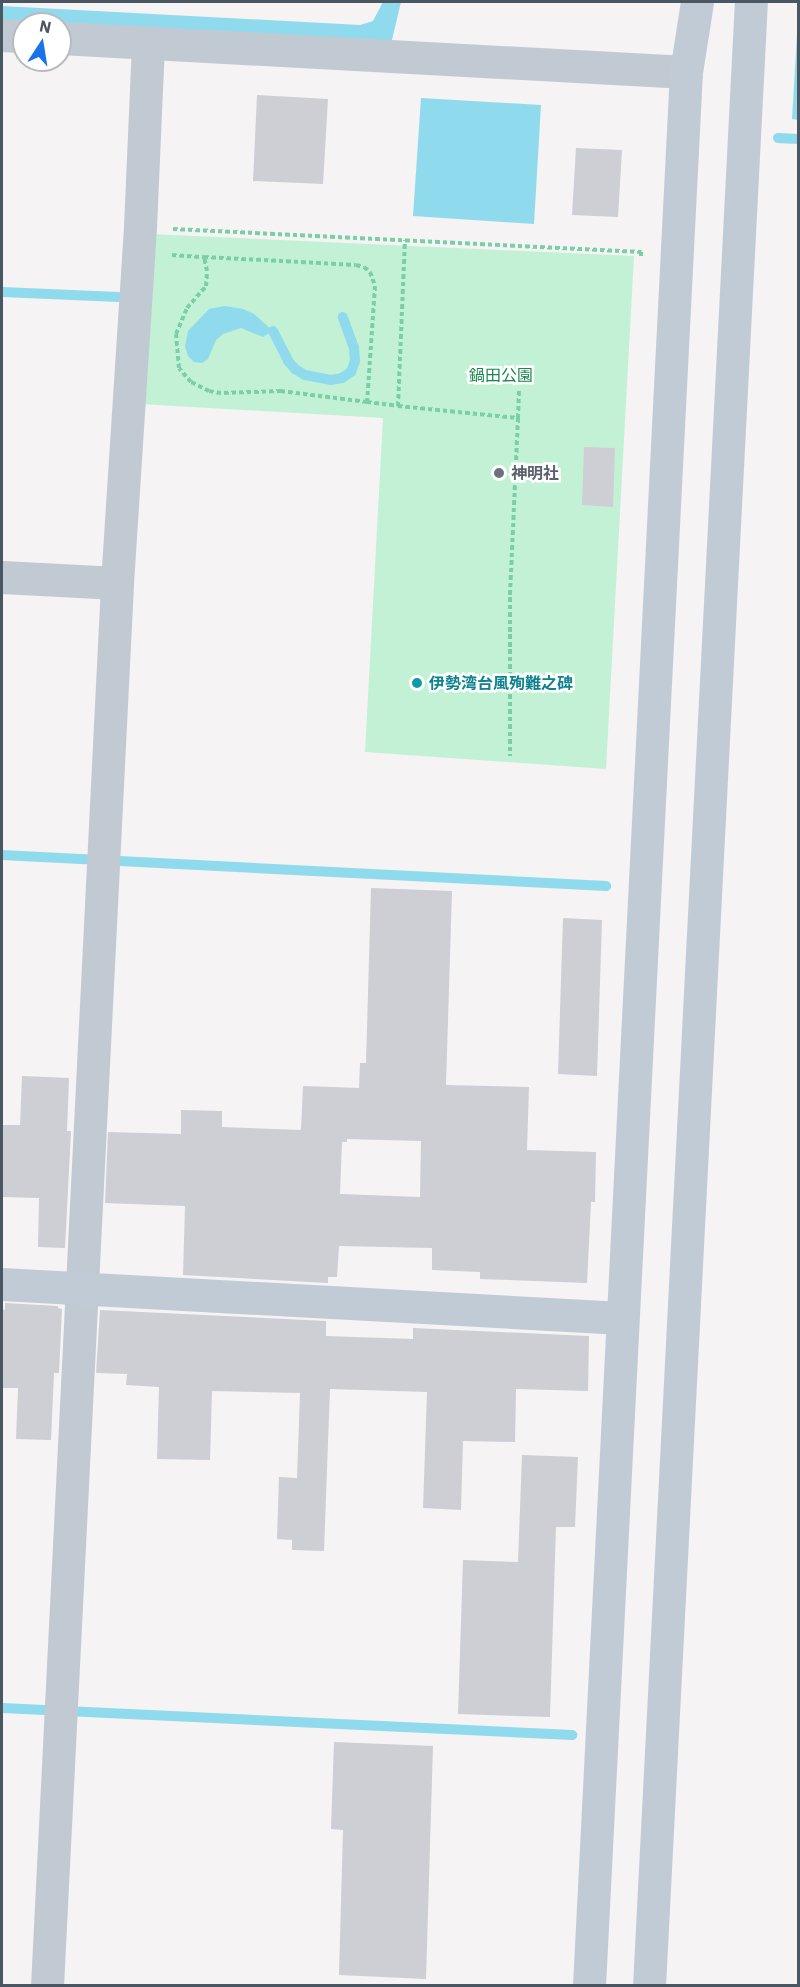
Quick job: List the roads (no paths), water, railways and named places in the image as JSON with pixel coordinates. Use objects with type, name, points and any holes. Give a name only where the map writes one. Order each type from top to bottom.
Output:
[{"type":"street","points":[[589,1986],[686,72],[696,2]]},
{"type":"street","points":[[649,1986],[751,2]]},
{"type":"street","points":[[72,39],[686,72]]},
{"type":"street","points":[[47,1986],[117,583],[139,240],[148,42]]},
{"type":"street","points":[[2,577],[117,583]]},
{"type":"street","points":[[2,1284],[622,1318]]},
{"type":"water","points":[[383,2],[401,2],[391,44],[72,25],[72,12],[12,12],[12,23],[2,23],[2,6],[360,25],[373,21]]},
{"type":"water","points":[[798,17],[798,120],[792,119]]},
{"type":"water","points":[[421,98],[541,105],[534,224],[413,216]]},
{"type":"water","points":[[225,306],[243,309],[254,314],[273,331],[263,337],[241,328],[223,334],[216,340],[208,359],[202,363],[194,362],[188,356],[185,346],[188,331],[209,309]]},
{"type":"waterway","points":[[778,138],[798,139]]},
{"type":"waterway","points":[[2,292],[119,297]]},
{"type":"waterway","points":[[273,331],[288,361],[295,369],[305,375],[331,380],[342,378],[351,372],[355,361],[354,348],[343,317]]},
{"type":"waterway","points":[[2,855],[606,886]]},
{"type":"waterway","points":[[2,1708],[572,1735]]},
{"type":"place","name":"神明社","points":[[499,473]]},
{"type":"place","name":"伊勢湾台風殉難之碑","points":[[417,683]]},
{"type":"park label","name":"鍋田公園","points":[[501,375]]}]
